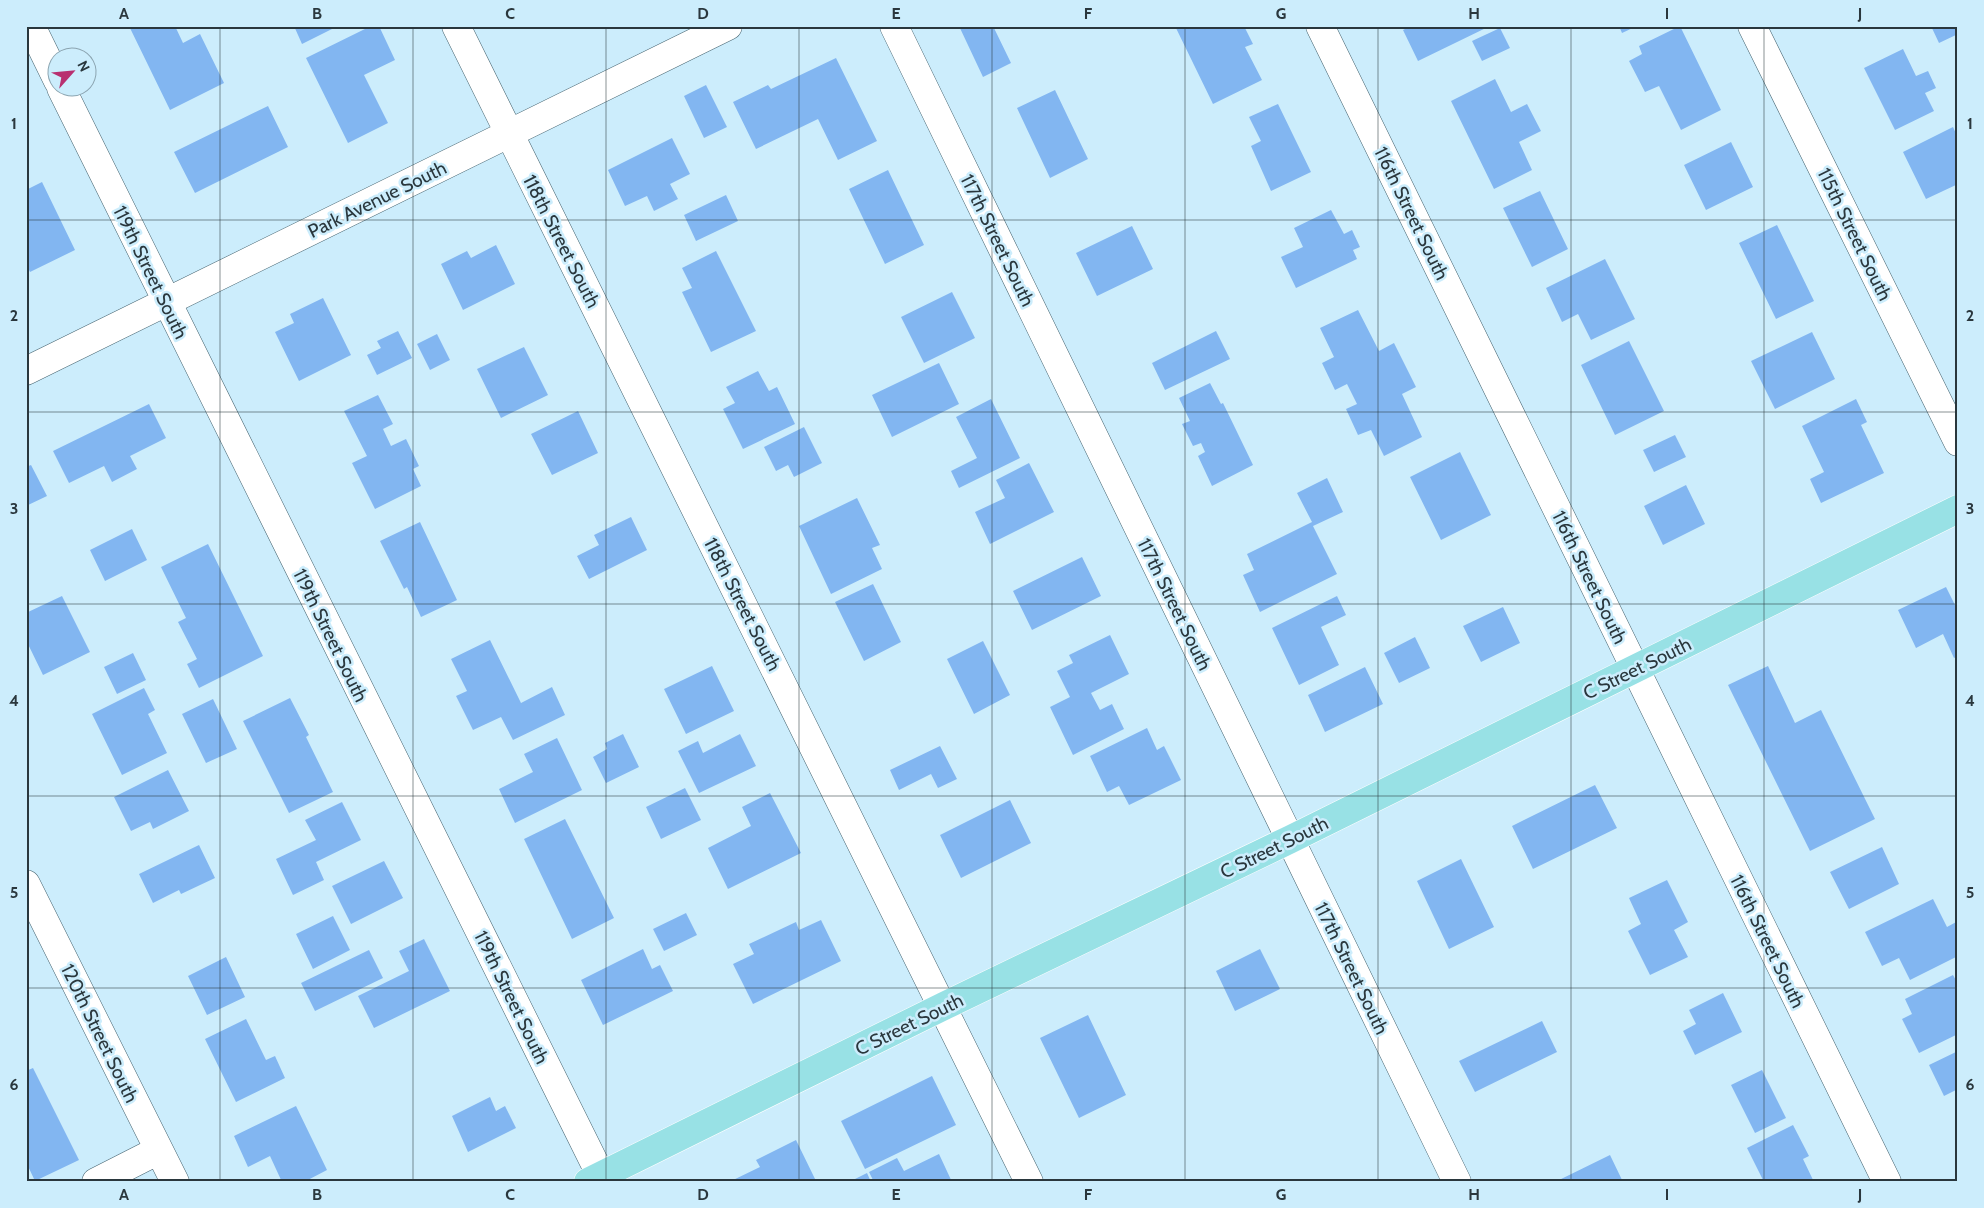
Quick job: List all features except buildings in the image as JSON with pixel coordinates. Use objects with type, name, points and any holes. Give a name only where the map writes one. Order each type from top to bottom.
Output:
[{"type":"main road","name":"C Street South","points":[[597,1180],[944,1006],[1289,840],[1958,509]]},
{"type":"street","points":[[31,26],[48,61]]},
{"type":"street","name":"118th Street South","points":[[456,26],[944,1006],[1029,1182]]},
{"type":"street","name":"Park Avenue South","points":[[26,371],[728,26]]},
{"type":"street","name":"117th Street South","points":[[894,26],[1457,1182]]},
{"type":"street","name":"116th Street South","points":[[1320,26],[1886,1182]]},
{"type":"street","name":"115th Street South","points":[[1752,26],[1958,442]]},
{"type":"street","name":"119th Street South","points":[[66,98],[597,1180]]},
{"type":"street","name":"120th Street South","points":[[26,884],[175,1182]]},
{"type":"street","points":[[96,1182],[159,1150]]}]
